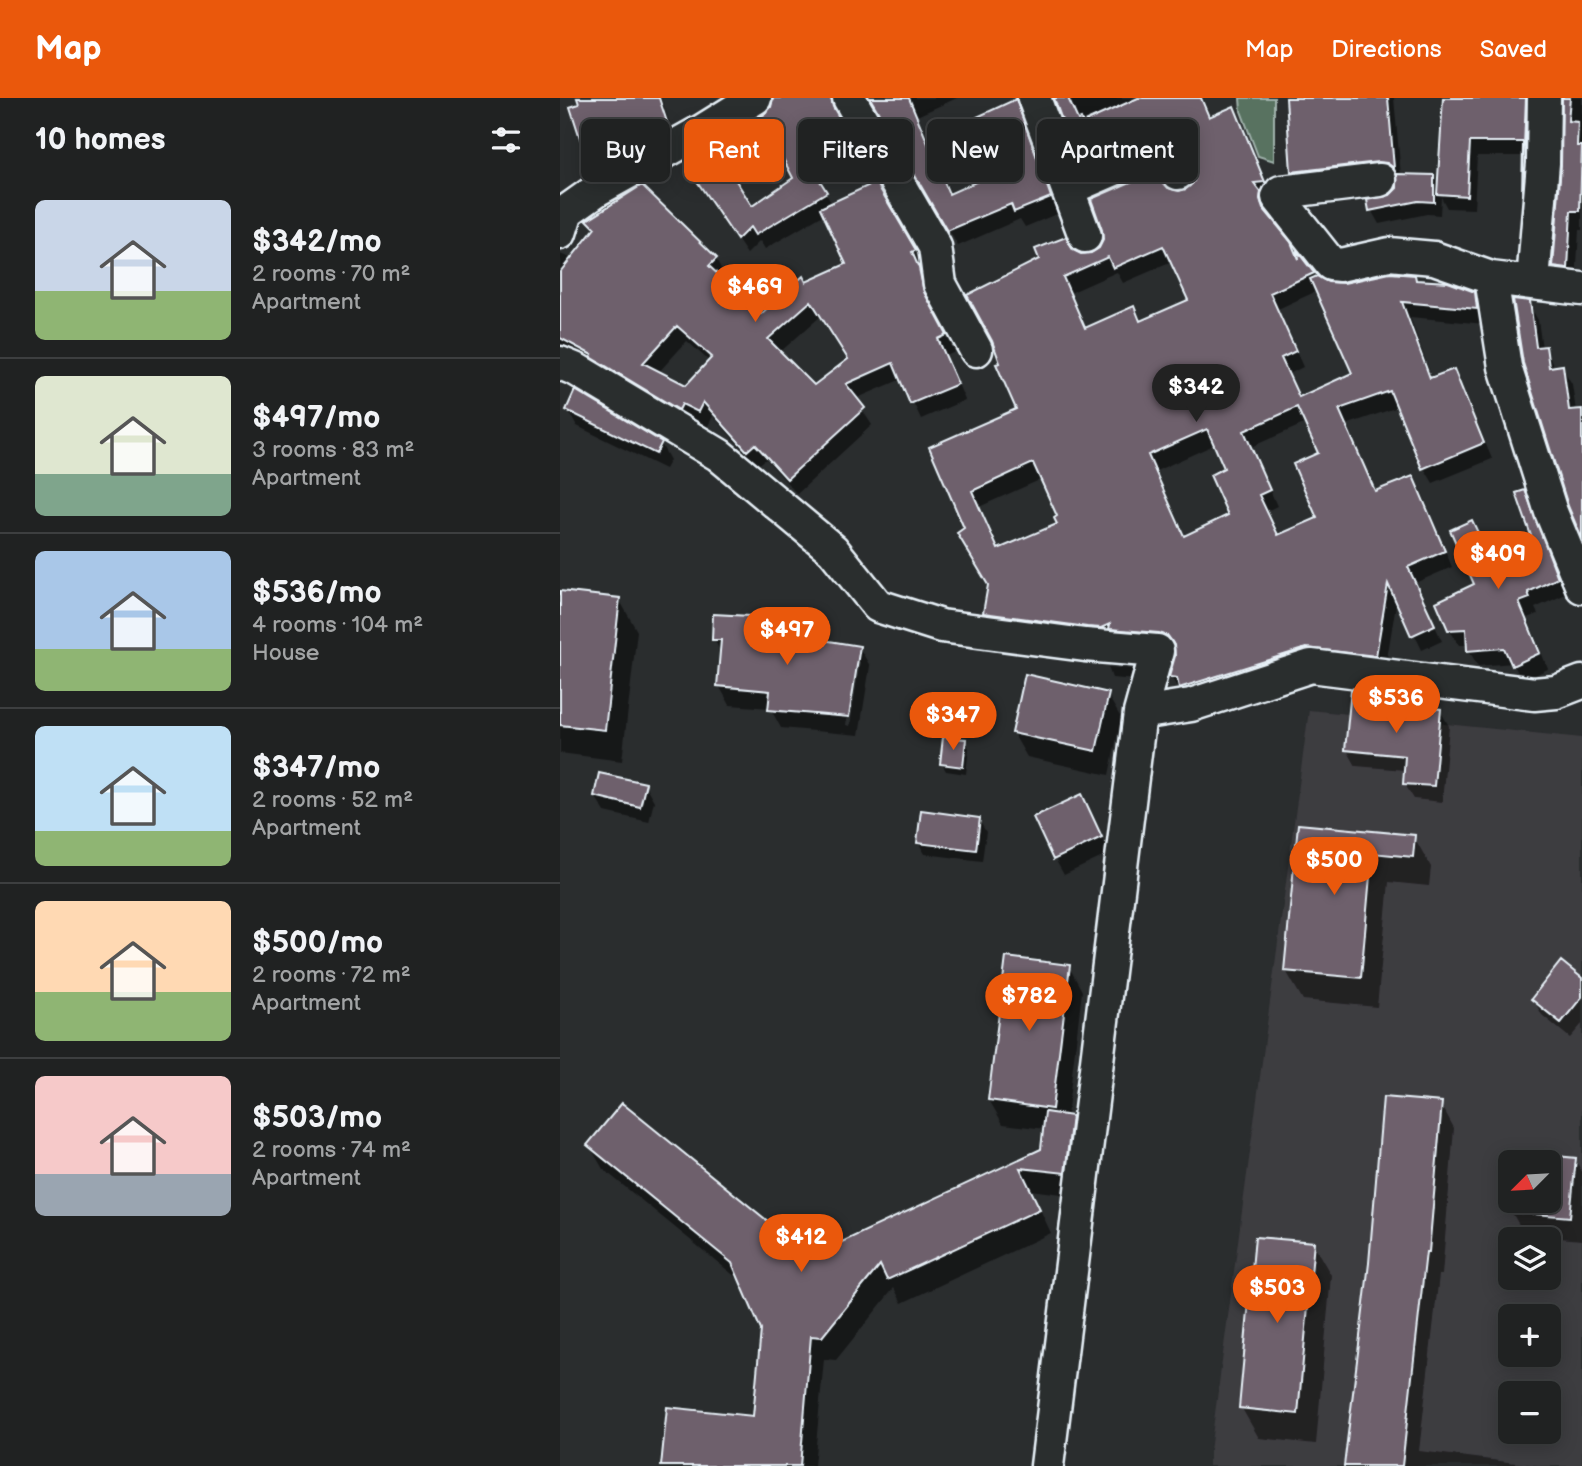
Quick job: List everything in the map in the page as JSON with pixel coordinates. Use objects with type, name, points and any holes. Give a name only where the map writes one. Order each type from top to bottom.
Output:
[{"type":"street","points":[[562,218],[598,189],[755,98]]},
{"type":"street","points":[[849,98],[936,247],[940,284],[976,349]]},
{"type":"street","points":[[1034,98],[1085,236]]},
{"type":"street","points":[[1533,282],[1543,163],[1544,98]]},
{"type":"street","points":[[1380,180],[1281,192],[1278,197],[1331,264],[1340,265],[1389,254],[1434,258],[1491,278],[1582,289]]},
{"type":"street","points":[[1068,189],[1084,182]]},
{"type":"street","points":[[1491,278],[1505,367],[1551,512],[1582,587]]},
{"type":"street","points":[[560,363],[577,370],[719,455],[832,550],[878,606],[941,626],[1085,646],[1157,650],[1140,713],[1047,1466]]},
{"type":"street","points":[[1140,713],[1191,705],[1311,666],[1534,694],[1556,692],[1582,682]]},
{"type":"shaded area","points":[[1309,710],[1582,738],[1582,1466],[1208,1466]]},
{"type":"green space","points":[[1240,98],[1274,98],[1274,161],[1258,156],[1241,111]]},
{"type":"building","points":[[577,98],[659,98],[666,119],[581,119],[581,141],[570,107],[579,104]]},
{"type":"building","points":[[773,98],[831,98],[840,119],[798,119],[798,182],[821,182],[827,192],[755,235],[750,227],[737,240],[698,182],[737,182],[752,206],[793,178],[784,160],[784,119],[757,119],[771,107]]},
{"type":"building","points":[[870,98],[909,98],[927,141],[927,182],[944,182],[949,194],[976,182],[1023,182],[1023,119],[977,117],[1016,99],[1037,158],[1037,182],[1046,182],[1051,197],[1014,212],[1011,204],[947,231],[913,172],[913,119],[882,119]]},
{"type":"building","points":[[1054,98],[1068,98],[1078,119],[1062,119]]},
{"type":"building","points":[[1138,98],[1201,98],[1209,117],[1234,106],[1265,182],[1254,183],[1261,192],[1263,208],[1291,242],[1298,259],[1297,251],[1314,273],[1270,293],[1296,351],[1281,358],[1299,397],[1352,373],[1310,279],[1317,276],[1328,282],[1344,283],[1390,273],[1415,275],[1416,280],[1448,282],[1475,292],[1477,309],[1402,302],[1430,378],[1454,369],[1484,443],[1422,469],[1390,391],[1339,409],[1375,491],[1413,476],[1445,551],[1408,567],[1435,625],[1411,636],[1388,584],[1376,656],[1306,648],[1179,688],[1177,678],[1169,677],[1175,656],[1174,645],[1168,636],[1109,629],[1110,624],[1101,628],[1087,627],[983,613],[988,585],[957,533],[964,528],[929,447],[1016,409],[996,364],[1000,363],[992,341],[967,295],[1039,259],[1035,249],[1066,237],[1073,250],[1081,254],[1091,253],[1099,248],[1103,240],[1102,230],[1091,199],[1130,182],[1164,182],[1168,188],[1179,191],[1198,182],[1198,119],[1091,119]],"holes":[[[1163,246],[1188,300],[1140,321],[1134,306],[1085,328],[1063,277],[1108,257],[1113,268]],[[1297,407],[1318,453],[1293,464],[1317,518],[1278,535],[1259,495],[1270,490],[1244,431]],[[1207,429],[1224,468],[1210,475],[1228,515],[1184,536],[1148,455]],[[1033,463],[1057,516],[1054,518],[1057,524],[998,549],[972,491]]]},
{"type":"building","points":[[1286,98],[1388,98],[1394,168],[1387,163],[1378,162],[1291,172]]},
{"type":"building","points":[[1443,98],[1526,98],[1522,196],[1523,142],[1470,142],[1467,196],[1437,194]]},
{"type":"building","points":[[1562,98],[1570,98],[1568,121],[1578,122],[1577,146],[1582,146],[1580,211],[1571,211],[1568,269],[1553,267],[1561,165]]},
{"type":"building","points":[[1397,174],[1434,175],[1434,202],[1418,201],[1369,211],[1367,200],[1390,195],[1397,188]]},
{"type":"building","points":[[876,182],[916,250],[912,252],[919,268],[924,292],[947,335],[938,339],[958,384],[910,404],[893,363],[846,384],[865,408],[787,479],[755,444],[747,451],[703,402],[698,412],[682,404],[679,410],[560,338],[560,272],[595,228],[587,220],[642,185],[717,258],[709,266],[761,314],[803,276],[806,282],[846,264],[820,208]],"holes":[[[811,301],[848,359],[814,385],[768,339]],[[677,326],[712,357],[686,385],[643,363]]]},
{"type":"building","points":[[1513,299],[1530,301],[1536,347],[1546,346],[1549,367],[1563,365],[1569,410],[1582,409],[1582,539],[1568,506],[1523,363]]},
{"type":"building","points":[[575,390],[662,442],[656,454],[566,410]]},
{"type":"building","points":[[1525,490],[1558,578],[1528,592],[1530,598],[1519,602],[1540,653],[1512,666],[1504,648],[1467,651],[1466,629],[1448,630],[1436,602],[1474,584],[1450,530],[1472,520],[1481,539],[1486,536],[1498,563],[1535,547],[1516,493]]},
{"type":"building","points":[[560,591],[620,598],[605,730],[560,725]]},
{"type":"building","points":[[713,614],[750,616],[750,628],[860,646],[849,717],[768,710],[770,691],[717,686],[721,640],[712,640]]},
{"type":"building","points":[[1025,674],[1109,693],[1096,751],[1012,733]]},
{"type":"building","points":[[1351,690],[1370,692],[1369,701],[1441,709],[1434,786],[1403,784],[1405,756],[1345,750]]},
{"type":"building","points":[[943,737],[966,739],[963,767],[940,764]]},
{"type":"building","points":[[599,773],[646,783],[640,807],[594,796]]},
{"type":"building","points":[[1082,794],[1102,837],[1053,860],[1033,817]]},
{"type":"building","points":[[921,810],[980,818],[976,850],[917,843]]},
{"type":"building","points":[[1298,824],[1415,835],[1413,857],[1372,853],[1361,978],[1284,971]]},
{"type":"building","points":[[1006,957],[1070,965],[1052,1109],[988,1100]]},
{"type":"building","points":[[1561,961],[1582,978],[1582,997],[1561,1023],[1531,999]]},
{"type":"building","points":[[1383,1097],[1442,1102],[1429,1252],[1426,1252],[1402,1466],[1344,1466],[1369,1263]]},
{"type":"building","points":[[622,1103],[769,1222],[836,1227],[842,1242],[1041,1149],[1045,1112],[1072,1116],[1065,1173],[1020,1168],[1040,1209],[887,1280],[880,1265],[822,1337],[811,1336],[800,1466],[661,1466],[667,1407],[753,1416],[761,1330],[732,1263],[587,1145]]},
{"type":"building","points":[[1561,1157],[1576,1158],[1570,1217],[1521,1213],[1561,1213]]},
{"type":"building","points":[[1255,1237],[1314,1242],[1298,1414],[1239,1408]]}]
